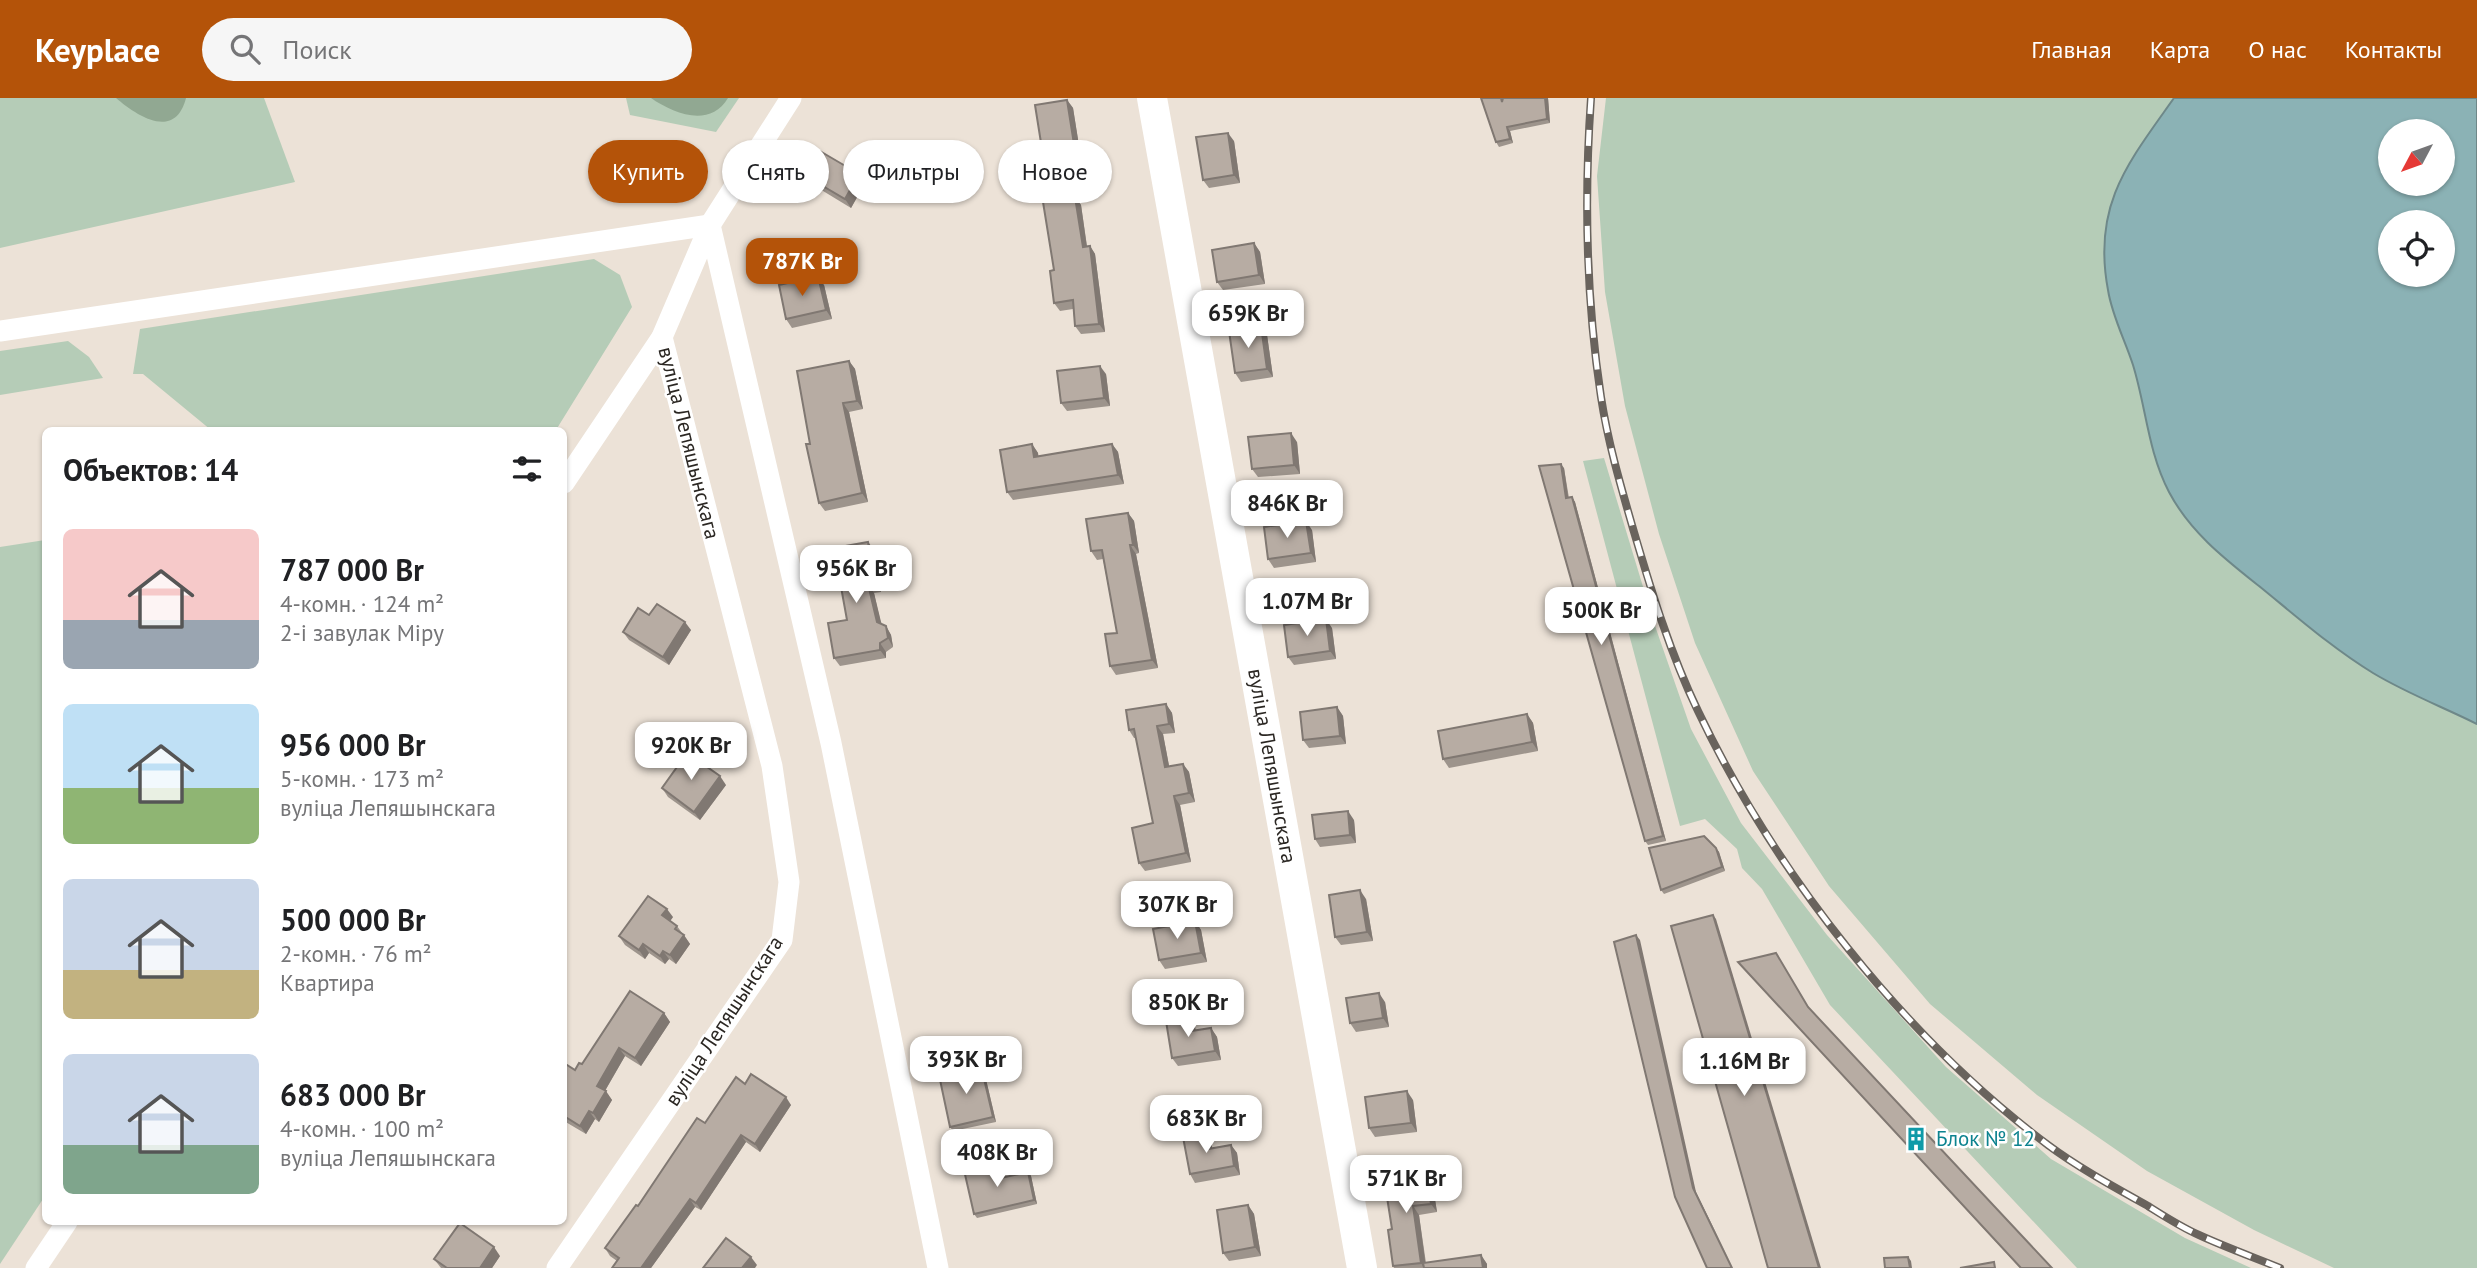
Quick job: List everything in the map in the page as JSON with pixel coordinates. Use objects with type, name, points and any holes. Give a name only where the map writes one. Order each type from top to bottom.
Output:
[{"type":"street","points":[[567,479],[662,337],[710,225],[791,98]]},
{"type":"street","name":"вуліца Лепяшынскага","points":[[1152,98],[1362,1268]]},
{"type":"street","points":[[0,331],[710,225]]},
{"type":"street","points":[[710,225],[831,743],[938,1268]]},
{"type":"street","name":"вуліца Лепяшынскага","points":[[557,1268],[782,940],[789,883],[772,766],[662,337]]},
{"type":"street","points":[[36,1268],[65,1225]]},
{"type":"green space","points":[[0,98],[264,98],[295,182],[0,248]]},
{"type":"green space","points":[[116,98],[186,98],[181,111],[165,122],[144,117]]},
{"type":"green space","points":[[626,98],[739,98],[716,132],[630,115]]},
{"type":"green space","points":[[651,98],[728,98],[712,113],[691,115],[670,109]]},
{"type":"green space","points":[[1606,98],[2477,98],[2477,1268],[2334,1268],[2254,1230],[2147,1171],[2037,1095],[1930,1004],[1829,886],[1753,771],[1695,643],[1659,534],[1625,406],[1605,292],[1597,176]]},
{"type":"green space","points":[[594,259],[620,275],[632,307],[558,427],[207,427],[143,374],[133,374],[140,329]]},
{"type":"green space","points":[[68,341],[89,357],[103,378],[0,395],[0,351]]},
{"type":"green space","points":[[1604,458],[1654,623],[1691,729],[1741,823],[1827,935],[1946,1067],[2051,1159],[2185,1238],[2251,1268],[2077,1268],[1830,1005],[1762,889],[1742,868],[1737,849],[1705,819],[1680,826],[1583,461]]},
{"type":"green space","points":[[42,540],[42,1201],[0,1264],[0,547]]},
{"type":"water","points":[[2174,98],[2477,98],[2477,724],[2386,680],[2329,642],[2209,544],[2187,520],[2169,492],[2156,461],[2133,365],[2112,309],[2104,260],[2105,233],[2110,209],[2118,187],[2142,143]]},
{"type":"building","points":[[1481,98],[1501,98],[1502,102],[1503,98],[1545,98],[1547,119],[1507,127],[1510,139],[1496,142]]},
{"type":"building","points":[[1067,100],[1073,140],[1041,140],[1035,105]]},
{"type":"building","points":[[1228,133],[1234,175],[1203,180],[1196,137]]},
{"type":"building","points":[[829,156],[843,165],[843,198],[829,190]]},
{"type":"building","points":[[1043,203],[1076,203],[1083,247],[1090,246],[1099,324],[1075,326],[1073,300],[1054,303],[1050,271],[1054,270]]},
{"type":"building","points":[[1254,243],[1259,275],[1217,282],[1212,250]]},
{"type":"building","points":[[818,276],[826,310],[786,319],[779,285]]},
{"type":"building","points":[[1261,326],[1267,369],[1235,373],[1229,331]]},
{"type":"building","points":[[849,361],[857,401],[843,403],[862,493],[819,503],[806,444],[810,444],[797,371]]},
{"type":"building","points":[[1100,366],[1104,398],[1061,403],[1057,371]]},
{"type":"building","points":[[1291,433],[1294,465],[1252,469],[1248,437]]},
{"type":"building","points":[[1032,444],[1034,457],[1112,444],[1118,475],[1007,492],[1000,450]]},
{"type":"building","points":[[1561,464],[1566,498],[1572,497],[1663,836],[1645,841],[1539,466]]},
{"type":"building","points":[[1128,513],[1133,545],[1130,545],[1152,660],[1110,666],[1105,634],[1117,633],[1102,550],[1091,551],[1086,519]]},
{"type":"building","points":[[1306,521],[1311,553],[1268,559],[1264,527]]},
{"type":"building","points":[[868,542],[875,583],[868,584],[877,622],[886,626],[888,638],[880,643],[880,650],[834,658],[828,623],[847,620],[834,548]]},
{"type":"building","points":[[657,604],[685,622],[663,657],[623,632],[638,608],[649,615]]},
{"type":"building","points":[[1326,619],[1330,651],[1288,657],[1284,625]]},
{"type":"building","points":[[1166,704],[1169,724],[1157,726],[1165,767],[1183,764],[1189,793],[1174,796],[1186,853],[1139,863],[1132,828],[1153,823],[1134,729],[1129,730],[1126,710]]},
{"type":"building","points":[[1337,707],[1340,736],[1303,740],[1300,712]]},
{"type":"building","points":[[1527,714],[1532,742],[1443,759],[1438,731]]},
{"type":"building","points":[[687,753],[720,776],[694,812],[662,788]]},
{"type":"building","points":[[1348,811],[1350,835],[1315,839],[1312,815]]},
{"type":"building","points":[[1704,836],[1716,848],[1722,867],[1661,890],[1649,848]]},
{"type":"building","points":[[1360,890],[1367,932],[1335,937],[1329,895]]},
{"type":"building","points":[[648,896],[667,909],[662,915],[684,935],[670,955],[663,951],[660,956],[643,944],[639,950],[619,936]]},
{"type":"building","points":[[1713,915],[1819,1268],[1768,1268],[1671,926]]},
{"type":"building","points":[[1195,921],[1201,953],[1159,960],[1153,929]]},
{"type":"building","points":[[1636,935],[1693,1188],[1732,1268],[1707,1268],[1675,1197],[1614,942]]},
{"type":"building","name":"Блок № 12","points":[[1776,953],[1808,1007],[2052,1268],[2021,1268],[1738,962]]},
{"type":"building","points":[[630,991],[664,1013],[635,1058],[619,1048],[597,1086],[606,1091],[593,1113],[589,1111],[580,1126],[567,1118],[567,1065],[575,1070],[579,1063],[582,1064]]},
{"type":"building","points":[[1379,993],[1383,1018],[1350,1023],[1346,998]]},
{"type":"building","points":[[1189,1018],[1191,1031],[1211,1028],[1215,1051],[1172,1058],[1166,1021]]},
{"type":"building","points":[[981,1066],[993,1117],[950,1127],[939,1075]]},
{"type":"building","points":[[751,1074],[786,1097],[755,1144],[741,1135],[696,1203],[690,1199],[641,1268],[612,1268],[619,1258],[605,1248],[636,1205],[638,1206],[697,1118],[705,1123],[736,1077],[745,1084]]},
{"type":"building","points":[[1407,1091],[1411,1123],[1369,1128],[1365,1097]]},
{"type":"building","points":[[1205,1134],[1208,1149],[1231,1145],[1234,1166],[1190,1174],[1183,1137]]},
{"type":"building","points":[[993,1164],[996,1179],[1028,1172],[1034,1200],[974,1214],[964,1170]]},
{"type":"building","points":[[1426,1172],[1431,1204],[1413,1206],[1421,1263],[1393,1266],[1388,1230],[1392,1229],[1384,1178]]},
{"type":"building","points":[[1248,1205],[1255,1247],[1223,1253],[1217,1210]]},
{"type":"building","points":[[459,1225],[463,1225],[494,1247],[480,1268],[447,1268],[434,1259]]},
{"type":"building","points":[[726,1238],[751,1257],[742,1268],[703,1268]]},
{"type":"building","points":[[1481,1255],[1483,1268],[1424,1268],[1423,1263]]},
{"type":"building","points":[[1908,1257],[1910,1268],[1885,1268],[1884,1258]]},
{"type":"building","points":[[1994,1262],[1995,1268],[1960,1268]]},
{"type":"railway","points":[[1591,98],[1587,210],[1589,285],[1596,360],[1607,431],[1634,532],[1670,645],[1698,711],[1729,772],[1765,832],[1848,948],[1894,1003],[1943,1054],[1995,1102],[2048,1145],[2097,1177],[2192,1232],[2280,1268]]},
{"type":"place","name":"Блок № 12","points":[[1916,1139]]}]
